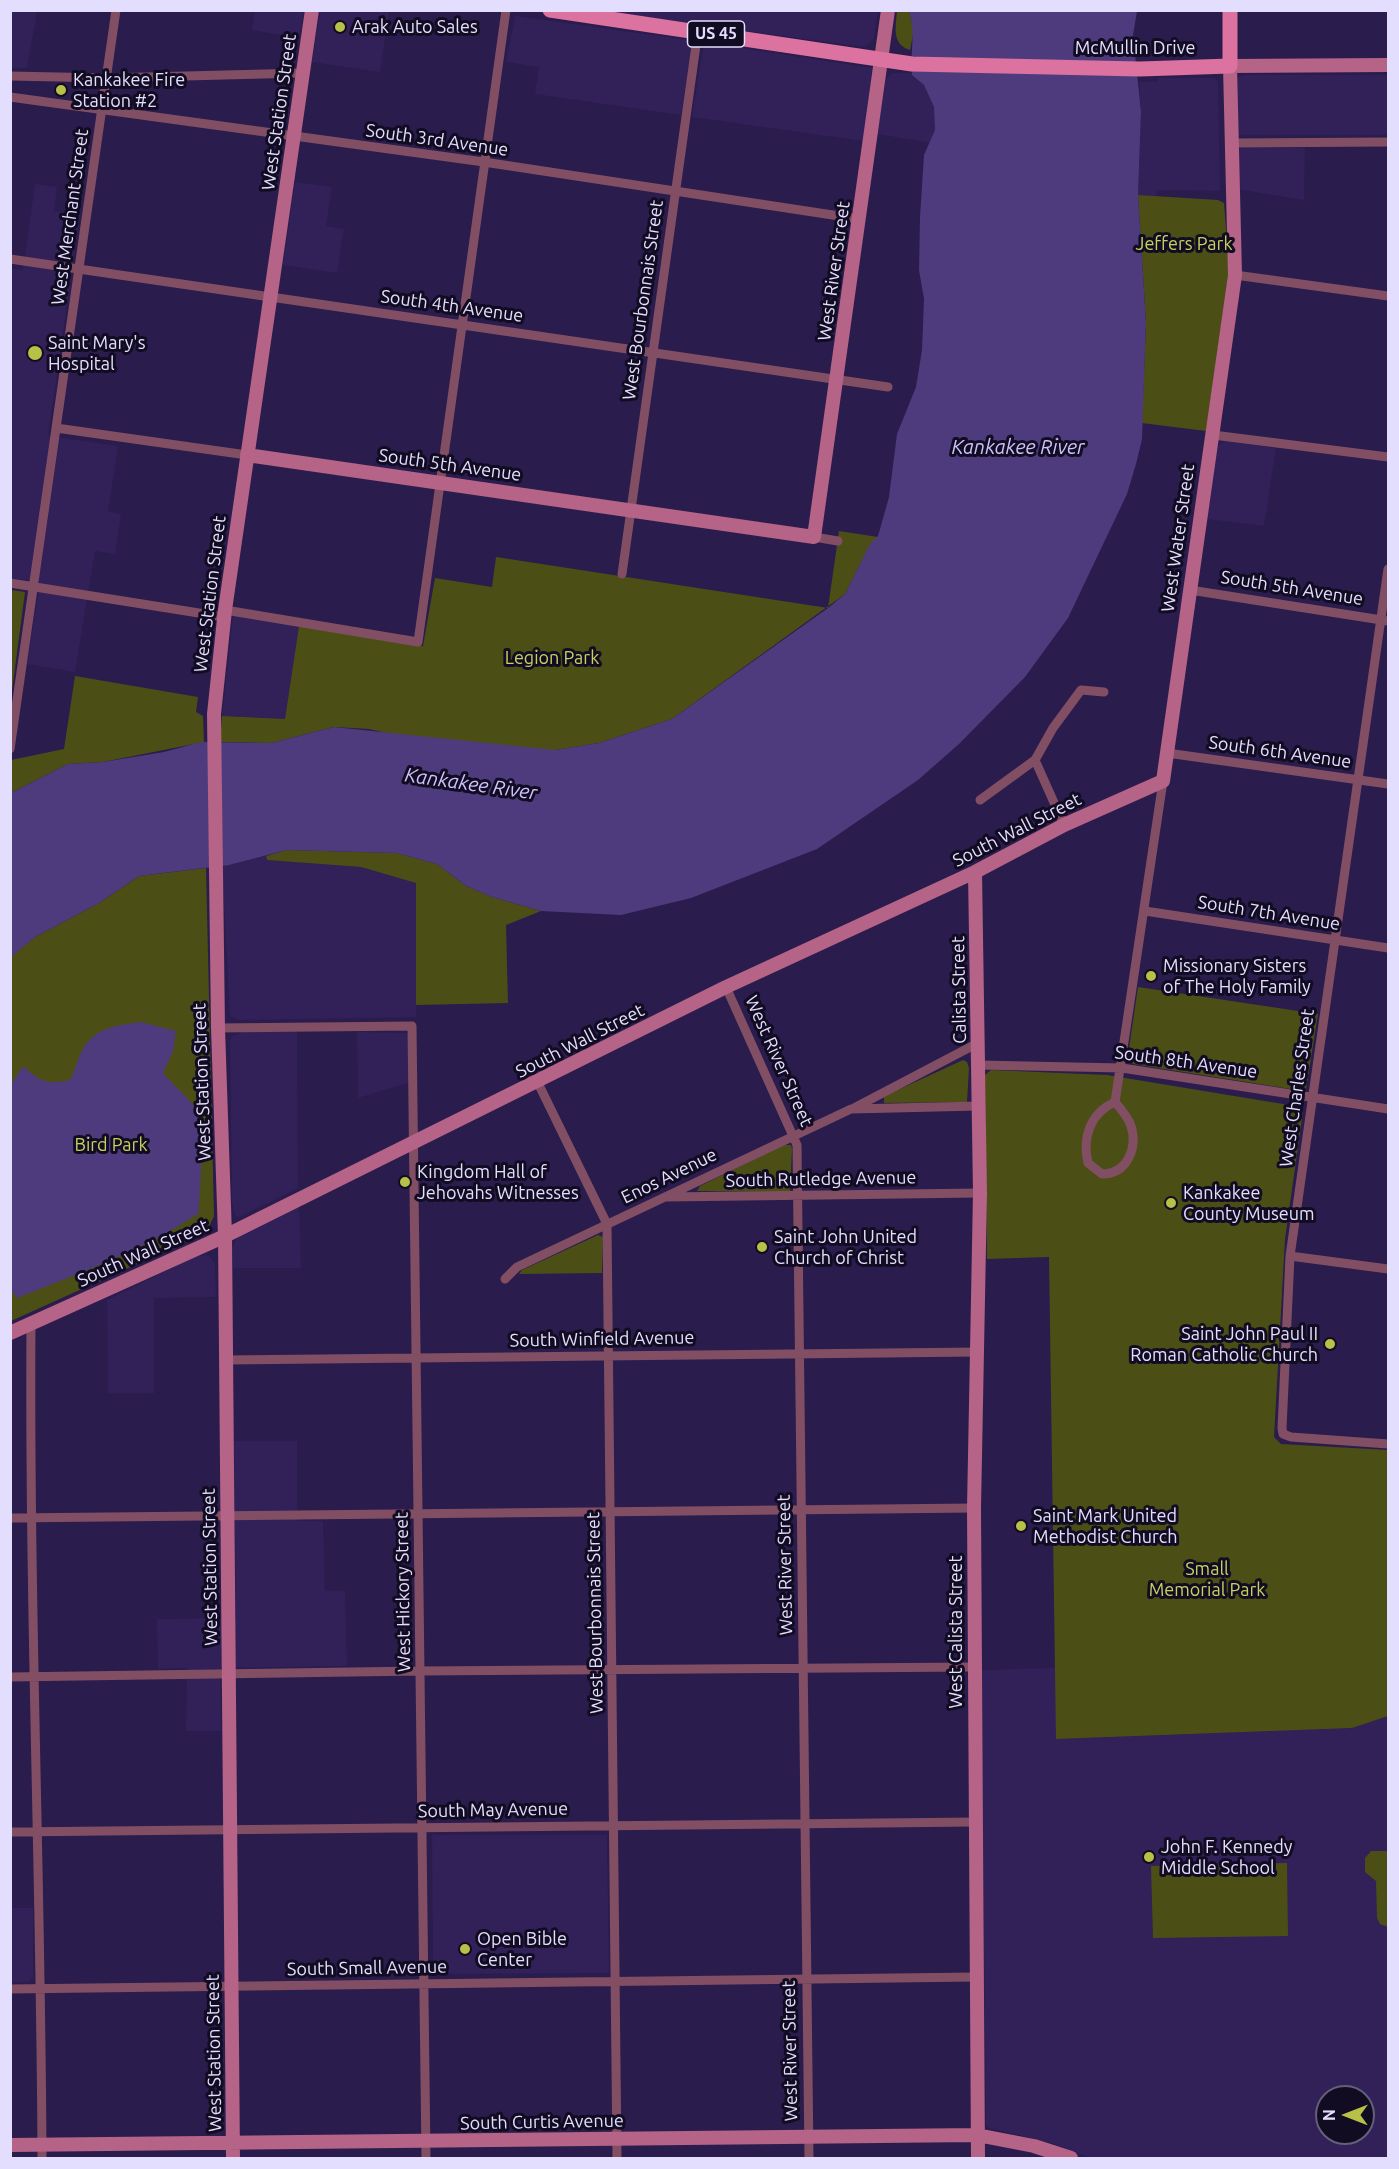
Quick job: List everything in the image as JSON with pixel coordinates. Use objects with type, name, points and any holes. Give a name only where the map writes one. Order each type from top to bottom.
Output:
[{"type":"main road","name":"West Station Street","points":[[233,2158],[225,1236],[218,1028],[214,714],[224,613],[312,10]]},
{"type":"main road","name":"US 45","points":[[550,10],[882,61]]},
{"type":"main road","name":"West River Street","points":[[814,537],[888,10]]},
{"type":"main road","name":"West Water Street","points":[[1163,781],[1235,275],[1230,10]]},
{"type":"main road","name":"McMullin Drive","points":[[882,61],[912,64],[1140,69],[1389,65]]},
{"type":"main road","name":"South 5th Avenue","points":[[247,455],[814,537]]},
{"type":"main road","name":"South Wall Street","points":[[11,1332],[225,1236],[414,1141],[538,1083],[726,987],[975,873],[1064,825],[1163,781]]},
{"type":"main road","name":"Calista Street","points":[[975,873],[979,1106]]},
{"type":"main road","name":"West Calista Street","points":[[978,2158],[975,1977],[974,1508],[980,1193],[979,1106]]},
{"type":"main road","name":"South Curtis Avenue","points":[[10,2145],[42,2152],[233,2143],[977,2135],[1034,2146],[1071,2158]]},
{"type":"street","name":"West Merchant Street","points":[[10,749],[116,10]]},
{"type":"street","points":[[10,583],[418,642],[506,10]]},
{"type":"street","name":"West Bourbonnais Street","points":[[622,574],[698,31]]},
{"type":"street","points":[[10,76],[106,78],[303,73]]},
{"type":"street","name":"South 3rd Avenue","points":[[10,97],[293,138],[484,162],[859,219]]},
{"type":"street","points":[[1231,142],[1389,142]]},
{"type":"street","name":"South 4th Avenue","points":[[10,259],[888,387]]},
{"type":"street","points":[[1235,275],[1389,296]]},
{"type":"street","name":"South 5th Avenue","points":[[56,428],[247,455]]},
{"type":"street","points":[[1213,435],[1389,457]]},
{"type":"street","name":"South 5th Avenue","points":[[814,537],[838,541]]},
{"type":"street","name":"West Charles Street","points":[[1389,569],[1385,620],[1358,780],[1290,1256],[1283,1434],[1291,1437],[1389,1444]]},
{"type":"street","name":"South 5th Avenue","points":[[1190,590],[1385,620]]},
{"type":"street","points":[[980,800],[1035,760],[1053,728],[1081,690],[1104,692]]},
{"type":"street","name":"South 6th Avenue","points":[[1167,753],[1389,784]]},
{"type":"street","points":[[1035,760],[1064,825]]},
{"type":"street","name":"West Water Street","points":[[1115,1102],[1122,1068],[1163,781]]},
{"type":"street","name":"South 7th Avenue","points":[[1145,911],[1389,948]]},
{"type":"street","name":"West River Street","points":[[726,987],[794,1134],[799,1196],[809,2158]]},
{"type":"street","name":"West Hickory Street","points":[[218,1028],[412,1026],[426,2158]]},
{"type":"street","name":"Enos Avenue","points":[[505,1280],[517,1267],[851,1109],[978,1043]]},
{"type":"street","name":"South 8th Avenue","points":[[979,1065],[1122,1068],[1389,1108]]},
{"type":"street","name":"West Bourbonnais Street","points":[[538,1083],[607,1224],[617,2158]]},
{"type":"street","points":[[1115,1102],[1132,1128],[1129,1159],[1120,1170],[1102,1174],[1092,1169],[1088,1163],[1087,1137],[1097,1113],[1115,1102]]},
{"type":"street","name":"Enos Avenue","points":[[851,1109],[979,1106]]},
{"type":"street","name":"South Rutledge Avenue","points":[[662,1197],[980,1193]]},
{"type":"street","points":[[1290,1256],[1389,1269]]},
{"type":"street","points":[[31,1323],[31,1518],[39,1831],[42,2152]]},
{"type":"street","name":"South Winfield Avenue","points":[[226,1360],[978,1352]]},
{"type":"street","points":[[10,1518],[974,1508]]},
{"type":"street","points":[[10,1677],[974,1667]]},
{"type":"street","name":"South May Avenue","points":[[10,1832],[975,1822]]},
{"type":"street","name":"South Small Avenue","points":[[10,1989],[975,1977]]},
{"type":"shaded area","points":[[10,11],[37,11],[27,68],[11,68]]},
{"type":"shaded area","points":[[255,11],[304,11],[299,38],[252,30]]},
{"type":"shaded area","points":[[320,11],[389,11],[380,72],[312,62]]},
{"type":"shaded area","points":[[599,11],[878,11],[874,38],[865,47]]},
{"type":"shaded area","points":[[515,16],[689,40],[692,46],[681,115],[535,94],[539,67],[506,62]]},
{"type":"shaded area","points":[[709,43],[872,68],[864,141],[692,117],[703,48]]},
{"type":"shaded area","points":[[892,73],[912,73],[924,85],[934,107],[935,130],[931,143],[877,134],[886,79]]},
{"type":"shaded area","points":[[1245,75],[1388,75],[1388,135],[1238,135],[1236,82],[1237,78]]},
{"type":"shaded area","points":[[1158,78],[1214,78],[1218,81],[1220,191],[1157,190],[1156,196],[1138,195],[1141,112],[1139,82],[1157,82]]},
{"type":"shaded area","points":[[1241,147],[1305,148],[1304,200],[1237,189],[1238,149]]},
{"type":"shaded area","points":[[295,182],[332,187],[326,226],[344,229],[337,273],[283,265]]},
{"type":"shaded area","name":"Saint Mary's Hospital","points":[[35,184],[57,187],[54,211],[80,215],[48,436],[118,446],[108,512],[121,514],[115,554],[95,551],[75,672],[27,664],[40,582],[11,578],[10,268],[23,270]]},
{"type":"shaded area","points":[[1225,441],[1276,448],[1264,526],[1207,519],[1218,445]]},
{"type":"shaded area","points":[[233,615],[299,626],[285,719],[222,716]]},
{"type":"shaded area","points":[[266,856],[267,860],[361,867],[416,883],[416,1017],[239,1020],[230,1016],[222,866]]},
{"type":"shaded area","points":[[242,1032],[297,1032],[298,1188],[239,1217],[235,1215],[232,1203],[230,1040],[232,1036]]},
{"type":"shaded area","points":[[357,1032],[406,1033],[409,1036],[411,1082],[358,1098]]},
{"type":"shaded area","points":[[299,1206],[301,1268],[233,1268],[233,1247],[237,1237]]},
{"type":"shaded area","points":[[208,1255],[215,1263],[216,1297],[154,1298],[154,1393],[108,1393],[107,1300],[196,1256]]},
{"type":"shaded area","points":[[234,1441],[297,1441],[297,1521],[323,1521],[325,1591],[345,1591],[347,1666],[220,1668],[221,1731],[186,1731],[187,1668],[158,1669],[157,1619],[236,1618]]},
{"type":"shaded area","name":"John F. Kennedy Middle School","points":[[1055,1668],[1057,1739],[1352,1728],[1388,1716],[1388,2158],[1091,2158],[1048,2142],[989,2128],[986,2125],[981,1670]]},
{"type":"shaded area","points":[[432,1835],[607,1835],[609,1973],[433,1974]]},
{"type":"shaded area","points":[[11,1908],[33,1908],[33,1977],[28,1982],[11,1982]]},
{"type":"green space","points":[[897,11],[909,11],[914,30],[910,50],[897,39]]},
{"type":"green space","name":"Jeffers Park","points":[[1138,195],[1218,200],[1224,203],[1229,269],[1206,431],[1142,423],[1146,322]]},
{"type":"green space","points":[[839,531],[878,537],[870,545],[845,594],[828,606]]},
{"type":"green space","name":"Legion Park","points":[[496,557],[826,608],[672,719],[599,743],[549,751],[391,734],[369,729],[334,727],[271,743],[220,742],[222,716],[285,719],[299,626],[423,646],[435,578],[492,587]]},
{"type":"green space","points":[[10,590],[25,592],[11,698]]},
{"type":"green space","points":[[75,676],[198,697],[196,712],[203,716],[204,742],[103,762],[68,764],[11,793],[11,760],[64,749]]},
{"type":"green space","points":[[287,850],[396,853],[437,864],[466,886],[492,897],[541,911],[506,925],[508,1003],[416,1005],[416,883],[361,867],[267,860],[266,856]]},
{"type":"green space","name":"Bird Park","points":[[206,868],[214,1216],[203,1234],[11,1321],[10,957],[35,937],[99,903],[139,876]]},
{"type":"green space","points":[[1138,987],[1318,1014],[1306,1089],[1297,1090],[1133,1064],[1128,1055]]},
{"type":"green space","points":[[963,1060],[967,1062],[969,1068],[967,1102],[884,1103],[884,1097],[887,1095]]},
{"type":"green space","name":"Small Memorial Park","points":[[991,1070],[1107,1075],[1301,1107],[1303,1111],[1285,1239],[1274,1437],[1281,1444],[1388,1450],[1388,1716],[1352,1728],[1056,1739],[1049,1257],[987,1259],[985,1075]]},
{"type":"green space","points":[[783,1145],[791,1145],[792,1149],[790,1192],[697,1191],[700,1186]]},
{"type":"green space","points":[[598,1235],[603,1237],[602,1273],[519,1274],[522,1270]]},
{"type":"green space","points":[[1371,1851],[1388,1851],[1388,1927],[1380,1924],[1377,1918],[1376,1881],[1365,1872],[1365,1858]]},
{"type":"green space","points":[[1287,1863],[1288,1936],[1153,1938],[1151,1866]]},
{"type":"water","name":"Kankakee River","points":[[909,11],[1137,11],[1133,35],[1141,112],[1138,195],[1146,322],[1142,439],[1127,494],[1068,618],[1025,677],[959,744],[918,780],[817,849],[691,898],[621,915],[541,911],[492,897],[466,886],[437,864],[396,853],[287,850],[229,865],[139,876],[99,903],[35,937],[11,957],[11,793],[68,764],[103,762],[164,752],[201,742],[271,743],[334,727],[555,750],[599,743],[672,719],[845,594],[870,544],[878,536],[889,497],[897,434],[916,387],[922,350],[924,299],[919,270],[920,217],[924,155],[935,130],[934,107],[924,85],[912,75],[912,27]]},
{"type":"water","points":[[141,1022],[176,1031],[173,1051],[163,1073],[195,1108],[200,1121],[202,1146],[199,1213],[133,1250],[17,1298],[10,1288],[11,1085],[23,1066],[45,1081],[70,1080],[83,1049],[94,1036],[108,1028]]},
{"type":"place","name":"Arak Auto Sales","points":[[340,27]]},
{"type":"place","name":"Kankakee Fire Station #2","points":[[61,90]]},
{"type":"place","name":"Saint Mary's Hospital","points":[[35,353]]},
{"type":"place","name":"Missionary Sisters of The Holy Family","points":[[1151,976]]},
{"type":"place","name":"Kingdom Hall of Jehovahs Witnesses","points":[[405,1182]]},
{"type":"place","name":"Kankakee County Museum","points":[[1171,1203]]},
{"type":"place","name":"Saint John United Church of Christ","points":[[762,1247]]},
{"type":"place","name":"Saint John Paul II Roman Catholic Church","points":[[1330,1344]]},
{"type":"place","name":"Saint Mark United Methodist Church","points":[[1021,1526]]},
{"type":"place","name":"John F. Kennedy Middle School","points":[[1149,1857]]},
{"type":"place","name":"Open Bible Center","points":[[465,1949]]}]
